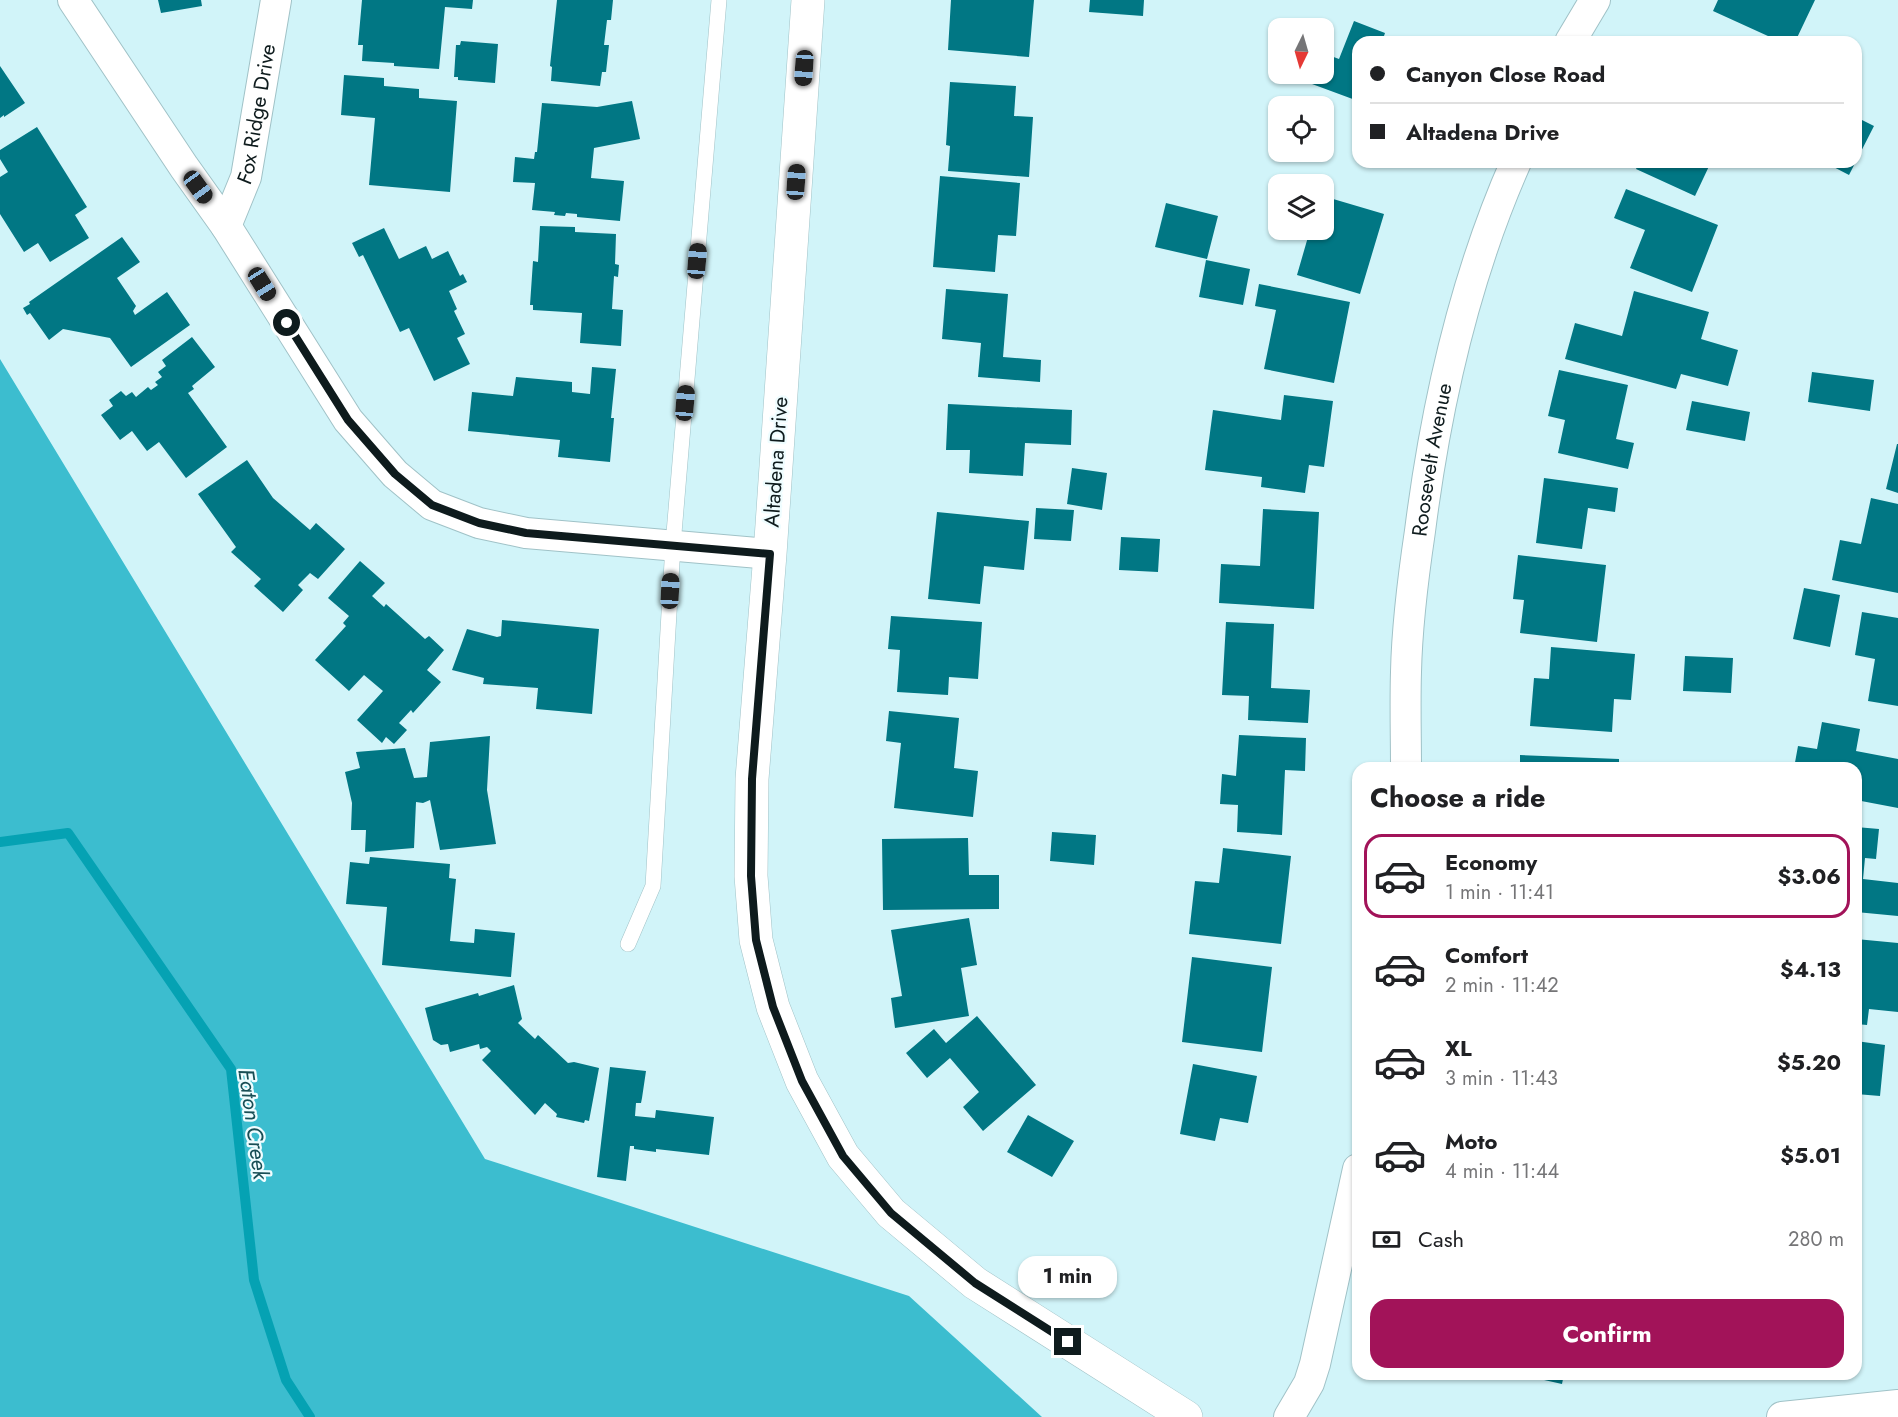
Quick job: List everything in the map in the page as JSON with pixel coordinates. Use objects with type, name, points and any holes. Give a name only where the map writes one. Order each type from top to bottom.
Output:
[{"type":"main road","name":"Altadena Drive","points":[[808,0],[770,554],[752,779],[751,876],[756,940],[773,1007],[802,1081],[843,1156],[891,1213],[975,1283],[1170,1412]]},
{"type":"street","points":[[73,0],[226,226],[348,420],[395,474],[432,505],[479,523],[526,533],[770,554]]},
{"type":"street","name":"Fox Ridge Drive","points":[[226,226],[246,177],[276,0]]},
{"type":"street","points":[[1574,36],[1595,0]]},
{"type":"street","name":"Roosevelt Avenue","points":[[1406,762],[1406,670],[1415,568],[1441,399],[1457,331],[1475,271],[1514,168]]},
{"type":"street","points":[[1289,1417],[1309,1383],[1316,1364],[1352,1197]]},
{"type":"street","points":[[1782,1417],[1898,1405]]},
{"type":"lane","points":[[628,944],[653,886],[673,545],[719,0]]},
{"type":"shaded area","points":[[0,359],[485,1159],[909,1296],[1042,1417],[0,1417]]},
{"type":"building","points":[[158,0],[201,0],[202,6],[161,13]]},
{"type":"building","points":[[362,0],[473,0],[472,9],[445,7],[439,69],[362,61],[363,45],[358,45]]},
{"type":"building","points":[[557,0],[613,0],[611,20],[607,20],[604,45],[609,45],[606,72],[602,72],[600,86],[551,81],[552,67],[550,66]]},
{"type":"building","points":[[951,0],[1034,0],[1029,57],[948,50]]},
{"type":"building","points":[[1090,0],[1144,0],[1143,16],[1089,12]]},
{"type":"building","points":[[1718,0],[1815,0],[1798,36],[1768,36],[1713,11]]},
{"type":"building","points":[[1354,21],[1385,33],[1384,36],[1352,36],[1352,99],[1312,84],[1334,84],[1334,57],[1339,59]]},
{"type":"building","points":[[461,41],[498,44],[495,83],[458,80],[458,77],[454,77],[456,45],[460,45]]},
{"type":"building","points":[[0,66],[25,103],[0,118]]},
{"type":"building","points":[[344,75],[384,78],[384,86],[419,89],[419,98],[457,101],[450,192],[369,185],[375,118],[341,115]]},
{"type":"building","points":[[950,82],[1016,86],[1014,116],[1033,117],[1029,177],[948,171],[950,146],[946,145]]},
{"type":"building","points":[[632,101],[640,139],[594,148],[591,178],[624,181],[620,221],[577,217],[577,214],[566,213],[565,216],[554,215],[555,212],[532,210],[535,183],[513,182],[515,157],[534,159],[535,152],[537,152],[542,103],[597,107]]},
{"type":"building","points":[[1862,120],[1874,126],[1862,149]]},
{"type":"building","points":[[37,127],[87,207],[75,215],[89,238],[50,262],[38,243],[24,252],[0,214],[0,177],[8,172],[0,159],[0,150]]},
{"type":"building","points":[[1636,168],[1708,168],[1695,196]]},
{"type":"building","points":[[1836,168],[1853,168],[1849,175]]},
{"type":"building","points":[[940,176],[1020,183],[1016,236],[998,235],[995,272],[933,267]]},
{"type":"building","points":[[1626,189],[1718,225],[1692,292],[1630,268],[1645,230],[1614,218]]},
{"type":"building","points":[[1334,199],[1384,214],[1360,294],[1297,275],[1307,240],[1334,240]]},
{"type":"building","points":[[1166,203],[1218,216],[1207,259],[1155,247]]},
{"type":"building","points":[[540,226],[575,227],[575,232],[616,234],[615,264],[619,265],[618,277],[614,276],[612,309],[623,310],[621,346],[580,343],[582,313],[533,310],[533,305],[530,305],[533,261],[538,262]]},
{"type":"building","points":[[384,228],[399,259],[426,246],[432,259],[448,251],[460,276],[463,274],[467,282],[449,291],[457,309],[454,311],[465,334],[457,338],[470,364],[434,381],[409,328],[400,332],[363,255],[359,257],[352,243]]},
{"type":"building","points":[[122,237],[140,262],[117,278],[136,306],[133,311],[135,315],[167,292],[190,325],[131,367],[110,338],[63,329],[49,340],[30,313],[27,315],[23,308]]},
{"type":"building","points":[[1206,260],[1250,269],[1243,305],[1199,297]]},
{"type":"building","points":[[1259,284],[1350,302],[1334,383],[1264,369],[1276,310],[1255,306]]},
{"type":"building","points":[[946,289],[1008,294],[1003,357],[1041,360],[1040,382],[978,377],[981,343],[942,339]]},
{"type":"building","points":[[1634,291],[1709,312],[1701,339],[1738,350],[1728,386],[1681,374],[1676,389],[1565,359],[1575,323],[1622,336]]},
{"type":"building","points":[[192,337],[215,367],[192,386],[194,389],[188,393],[227,447],[186,478],[159,442],[147,451],[132,431],[120,440],[101,415],[113,406],[109,400],[121,391],[126,396],[132,392],[136,397],[148,387],[151,390],[158,385],[155,382],[162,377],[158,372],[166,366],[162,360]]},
{"type":"building","points":[[592,367],[616,369],[611,418],[614,418],[610,462],[558,457],[560,440],[468,431],[472,392],[513,396],[516,377],[572,382],[572,392],[590,394]]},
{"type":"building","points":[[1559,370],[1628,385],[1616,439],[1634,443],[1628,469],[1558,453],[1565,420],[1548,416]]},
{"type":"building","points":[[1812,372],[1874,380],[1870,411],[1808,402]]},
{"type":"building","points":[[1284,395],[1333,401],[1324,467],[1309,465],[1305,493],[1261,487],[1262,477],[1205,470],[1213,410],[1281,420]]},
{"type":"building","points":[[1692,401],[1750,412],[1745,441],[1686,430]]},
{"type":"building","points":[[948,404],[1072,410],[1071,445],[1025,443],[1023,476],[969,473],[970,450],[946,450]]},
{"type":"building","points":[[1898,444],[1898,493],[1886,489]]},
{"type":"building","points":[[247,460],[273,498],[310,530],[316,523],[345,549],[318,579],[310,573],[298,585],[303,590],[283,612],[254,586],[261,579],[231,552],[236,547],[198,494]]},
{"type":"building","points":[[1072,468],[1107,473],[1102,510],[1067,504]]},
{"type":"building","points":[[1544,478],[1618,488],[1615,512],[1588,508],[1582,549],[1536,543]]},
{"type":"building","points":[[1871,498],[1898,504],[1898,593],[1832,580],[1840,540],[1861,544]]},
{"type":"building","points":[[1036,508],[1074,510],[1071,541],[1034,539]]},
{"type":"building","points":[[1263,509],[1319,512],[1314,609],[1219,603],[1221,564],[1260,566]]},
{"type":"building","points":[[937,512],[1029,521],[1024,570],[984,566],[980,604],[928,599]]},
{"type":"building","points":[[1121,537],[1160,539],[1158,572],[1119,570]]},
{"type":"building","points":[[1518,555],[1606,565],[1597,642],[1520,633],[1524,600],[1513,599]]},
{"type":"building","points":[[360,561],[385,583],[372,596],[384,607],[386,604],[425,639],[429,636],[444,650],[427,670],[441,682],[413,713],[411,710],[399,723],[407,730],[394,744],[386,737],[382,743],[357,720],[383,691],[364,675],[349,691],[315,660],[346,626],[343,623],[349,616],[328,598]]},
{"type":"building","points":[[1804,588],[1840,595],[1830,647],[1793,639]]},
{"type":"building","points":[[1862,612],[1898,618],[1898,706],[1868,701],[1875,659],[1855,655]]},
{"type":"building","points":[[891,616],[982,622],[978,679],[949,677],[948,695],[897,692],[900,650],[888,649]]},
{"type":"building","points":[[502,620],[599,629],[592,714],[536,709],[538,688],[483,684],[484,678],[452,670],[467,629],[501,636]]},
{"type":"building","points":[[1226,622],[1274,624],[1271,688],[1310,690],[1308,723],[1248,720],[1249,696],[1222,695]]},
{"type":"building","points":[[1551,647],[1635,654],[1631,700],[1614,699],[1612,732],[1530,726],[1534,678],[1549,679]]},
{"type":"building","points":[[1685,656],[1733,658],[1731,693],[1683,691]]},
{"type":"building","points":[[889,711],[959,718],[954,768],[978,771],[973,817],[894,808],[901,743],[886,741]]},
{"type":"building","points":[[1822,722],[1860,729],[1856,751],[1898,759],[1898,808],[1862,801],[1862,762],[1795,762],[1798,746],[1817,749]]},
{"type":"building","points":[[1239,735],[1306,738],[1305,771],[1285,770],[1282,835],[1237,832],[1238,805],[1220,804],[1222,774],[1236,776]]},
{"type":"building","points":[[490,736],[487,790],[496,844],[440,850],[430,800],[423,803],[416,802],[414,848],[365,852],[366,830],[351,830],[352,803],[345,772],[360,768],[356,752],[405,748],[414,778],[427,777],[430,742]]},
{"type":"building","points":[[1520,755],[1619,759],[1619,762],[1520,762]]},
{"type":"building","points":[[1862,828],[1879,829],[1876,859],[1865,858],[1863,879],[1898,883],[1898,916],[1862,913]]},
{"type":"building","points":[[1052,832],[1096,835],[1094,865],[1050,861]]},
{"type":"building","points":[[968,838],[969,875],[999,875],[999,909],[883,910],[882,839]]},
{"type":"building","points":[[1223,848],[1291,856],[1281,944],[1189,934],[1195,881],[1219,883]]},
{"type":"building","points":[[370,857],[450,864],[449,878],[456,879],[450,941],[474,943],[475,929],[515,933],[511,977],[382,965],[387,907],[346,904],[350,862],[369,864]]},
{"type":"building","points":[[969,918],[977,965],[961,968],[969,1016],[895,1028],[891,998],[902,996],[891,930]]},
{"type":"building","points":[[1862,940],[1898,943],[1898,1012],[1869,1009],[1867,1025],[1862,1025]]},
{"type":"building","points":[[1192,957],[1272,967],[1262,1052],[1182,1042]]},
{"type":"building","points":[[514,985],[522,1019],[518,1023],[535,1039],[538,1035],[568,1063],[574,1062],[599,1068],[589,1121],[585,1120],[584,1123],[556,1117],[557,1114],[545,1103],[535,1115],[482,1060],[491,1051],[487,1047],[480,1049],[479,1044],[450,1052],[448,1044],[441,1045],[433,1040],[425,1008],[478,993],[479,996]]},
{"type":"building","points":[[977,1016],[1036,1085],[983,1131],[963,1107],[979,1092],[950,1058],[927,1078],[906,1053],[934,1029],[946,1043]]},
{"type":"building","points":[[1862,1042],[1885,1045],[1880,1096],[1862,1094]]},
{"type":"building","points":[[1193,1064],[1257,1076],[1248,1123],[1220,1118],[1215,1141],[1180,1134]]},
{"type":"building","points":[[610,1067],[646,1071],[641,1103],[636,1103],[635,1116],[655,1118],[656,1110],[714,1117],[709,1155],[656,1149],[656,1152],[634,1149],[634,1146],[630,1146],[626,1181],[597,1177]]},
{"type":"building","points":[[1028,1115],[1074,1141],[1052,1177],[1007,1152]]},
{"type":"building","points":[[1544,1380],[1563,1380],[1562,1384]]},
{"type":"waterway","name":"Eaton Creek","points":[[0,842],[68,833],[231,1069],[254,1280],[286,1380],[310,1417]]},
{"type":"route","points":[[287,323],[348,420],[395,474],[432,505],[479,523],[526,533],[770,554],[752,779],[751,876],[756,940],[773,1007],[802,1081],[843,1156],[891,1213],[975,1283],[1068,1342]]}]
